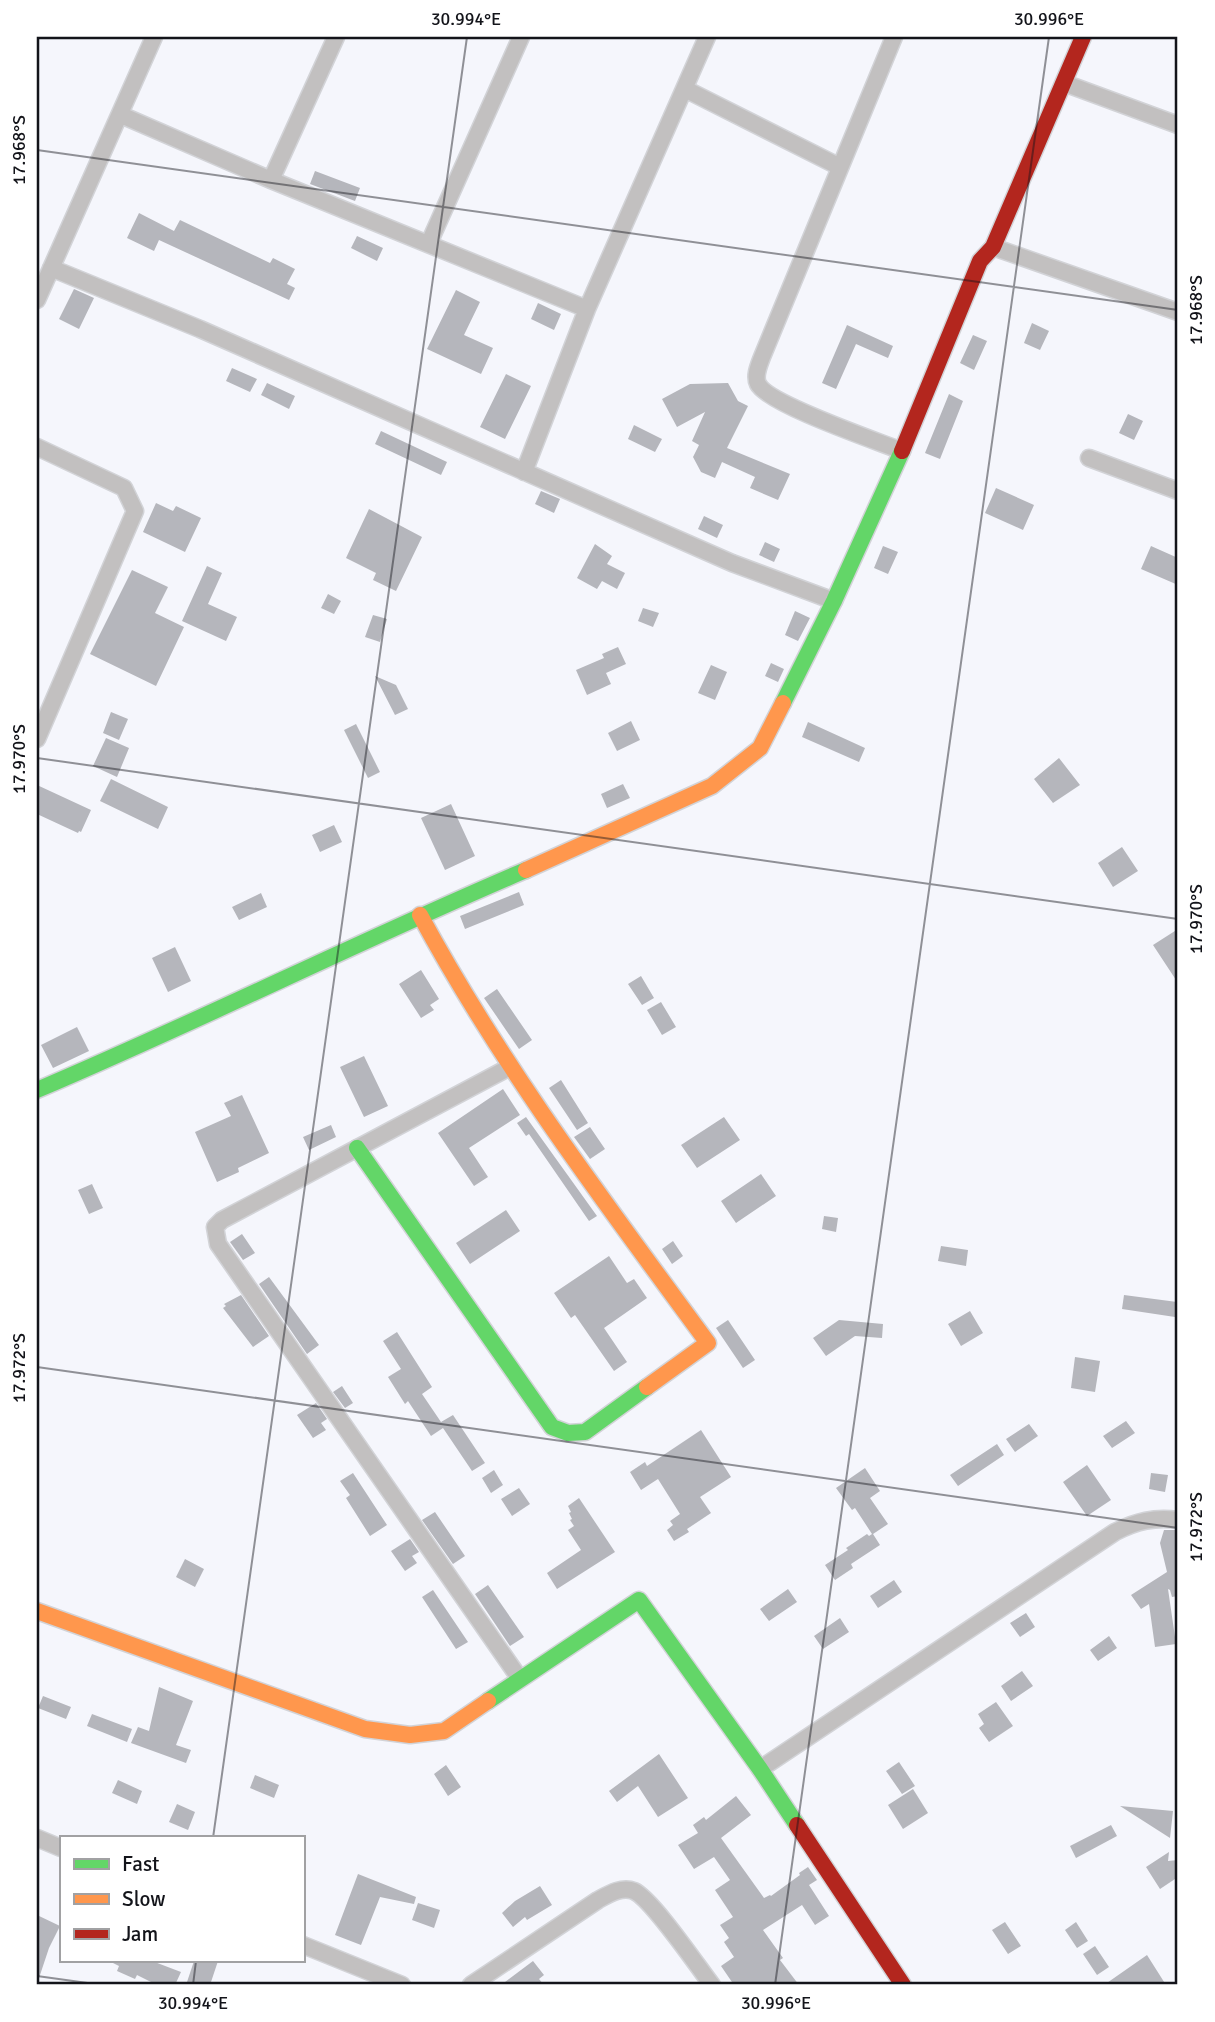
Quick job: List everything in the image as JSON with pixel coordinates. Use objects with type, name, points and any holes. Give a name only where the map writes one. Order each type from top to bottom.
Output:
[{"type":"street","points":[[37,300],[154,37]]},
{"type":"street","points":[[271,180],[337,37]]},
{"type":"street","points":[[429,243],[521,37]]},
{"type":"street","points":[[524,472],[587,309],[707,37]]},
{"type":"street","points":[[894,37],[762,358],[757,372],[757,383],[765,392],[791,407],[902,451]]},
{"type":"street","points":[[37,1090],[153,1041],[420,915],[569,852],[712,786],[760,748],[834,601],[902,451],[980,261],[993,247],[1083,37]]},
{"type":"street","points":[[1064,83],[1178,125]]},
{"type":"street","points":[[685,89],[840,167]]},
{"type":"street","points":[[121,115],[271,180],[587,309]]},
{"type":"street","points":[[993,247],[1178,312]]},
{"type":"street","points":[[51,268],[200,329],[732,563],[834,601]]},
{"type":"street","points":[[37,447],[124,488],[135,511],[37,739]]},
{"type":"street","points":[[1089,458],[1178,491]]},
{"type":"street","points":[[358,1147],[552,1427],[562,1433],[585,1432],[708,1343],[508,1068],[440,954],[420,915]]},
{"type":"street","points":[[508,1068],[222,1220],[215,1227],[215,1236],[520,1679]]},
{"type":"street","points":[[760,1769],[1115,1532],[1134,1522],[1158,1518],[1178,1520]]},
{"type":"street","points":[[37,1612],[354,1727],[408,1736],[444,1731],[639,1600],[760,1769],[903,1985]]},
{"type":"street","points":[[37,1838],[60,1848]]},
{"type":"street","points":[[471,1985],[598,1900],[615,1891],[633,1890],[647,1901],[712,1985]]},
{"type":"street","points":[[304,1945],[402,1985]]},
{"type":"building","points":[[315,171],[360,188],[355,201],[310,184]]},
{"type":"building","points":[[139,213],[174,231],[180,220],[270,263],[273,258],[295,269],[287,284],[295,288],[289,300],[159,240],[154,251],[127,238]]},
{"type":"building","points":[[357,236],[383,248],[377,261],[351,248]]},
{"type":"building","points":[[74,289],[94,298],[79,329],[59,319]]},
{"type":"building","points":[[456,290],[480,302],[464,335],[493,348],[481,374],[427,349]]},
{"type":"building","points":[[538,303],[561,314],[554,330],[531,319]]},
{"type":"building","points":[[1032,323],[1049,331],[1040,350],[1024,343]]},
{"type":"building","points":[[847,325],[893,346],[888,358],[856,344],[836,389],[822,383]]},
{"type":"building","points":[[973,335],[987,341],[974,370],[960,363]]},
{"type":"building","points":[[232,368],[257,379],[250,392],[226,381]]},
{"type":"building","points":[[506,374],[531,386],[505,439],[480,427]]},
{"type":"building","points":[[267,383],[295,396],[289,409],[261,395]]},
{"type":"building","points":[[728,383],[738,401],[748,406],[727,448],[790,474],[778,500],[750,488],[755,477],[722,462],[715,478],[701,472],[693,457],[699,445],[692,441],[705,412],[677,427],[662,399],[690,384]]},
{"type":"building","points":[[949,394],[963,401],[940,459],[925,453]]},
{"type":"building","points":[[1128,414],[1143,421],[1134,440],[1119,433]]},
{"type":"building","points":[[634,425],[662,439],[655,452],[628,439]]},
{"type":"building","points":[[381,431],[447,462],[441,475],[375,444]]},
{"type":"building","points":[[996,488],[1034,505],[1023,530],[985,513]]},
{"type":"building","points":[[541,491],[560,499],[554,513],[535,504]]},
{"type":"building","points":[[156,503],[173,511],[176,506],[201,518],[185,552],[143,532]]},
{"type":"building","points":[[369,509],[422,537],[396,591],[373,580],[376,573],[346,558]]},
{"type":"building","points":[[704,516],[723,525],[717,538],[698,529]]},
{"type":"building","points":[[765,542],[780,549],[774,562],[759,555]]},
{"type":"building","points":[[595,544],[612,556],[607,564],[625,573],[617,589],[602,581],[597,589],[577,578]]},
{"type":"building","points":[[883,546],[898,552],[888,574],[874,568]]},
{"type":"building","points":[[1151,546],[1178,558],[1178,585],[1141,569]]},
{"type":"building","points":[[207,566],[222,573],[208,604],[237,617],[226,641],[182,621]]},
{"type":"building","points":[[132,570],[168,587],[155,613],[184,627],[156,686],[90,654]]},
{"type":"building","points":[[328,594],[341,601],[334,614],[321,608]]},
{"type":"building","points":[[643,608],[659,613],[653,627],[638,621]]},
{"type":"building","points":[[795,611],[810,618],[798,641],[785,635]]},
{"type":"building","points":[[373,615],[387,619],[380,642],[365,637]]},
{"type":"building","points":[[618,647],[626,664],[606,673],[611,684],[587,695],[576,670],[604,658],[602,654]]},
{"type":"building","points":[[771,663],[784,669],[778,682],[765,676]]},
{"type":"building","points":[[711,665],[727,672],[715,700],[698,693]]},
{"type":"building","points":[[375,676],[396,685],[408,709],[395,715]]},
{"type":"building","points":[[111,712],[128,719],[119,740],[103,733]]},
{"type":"building","points":[[631,721],[640,740],[617,751],[608,733]]},
{"type":"building","points":[[808,722],[865,748],[859,762],[802,737]]},
{"type":"building","points":[[356,724],[380,772],[368,778],[344,730]]},
{"type":"building","points":[[106,738],[129,748],[117,777],[93,766]]},
{"type":"building","points":[[1059,758],[1080,785],[1053,803],[1034,779]]},
{"type":"building","points":[[111,779],[168,807],[158,829],[100,801]]},
{"type":"building","points":[[623,784],[630,798],[607,808],[601,794]]},
{"type":"building","points":[[37,785],[91,810],[81,832],[37,814]]},
{"type":"building","points":[[451,804],[475,856],[445,870],[421,818]]},
{"type":"building","points":[[334,825],[342,842],[320,852],[312,835]]},
{"type":"building","points":[[1122,847],[1138,871],[1113,887],[1098,863]]},
{"type":"building","points":[[519,892],[524,905],[465,929],[460,916]]},
{"type":"building","points":[[261,893],[267,907],[239,920],[232,907]]},
{"type":"building","points":[[1178,929],[1178,983],[1153,945]]},
{"type":"building","points":[[175,947],[191,981],[168,992],[152,958]]},
{"type":"building","points":[[421,970],[439,999],[430,1005],[434,1010],[421,1018],[399,984]]},
{"type":"building","points":[[641,976],[654,998],[642,1005],[628,984]]},
{"type":"building","points":[[497,989],[532,1040],[519,1049],[484,998]]},
{"type":"building","points":[[661,1002],[676,1027],[662,1035],[647,1010]]},
{"type":"building","points":[[77,1027],[89,1051],[53,1068],[41,1045]]},
{"type":"building","points":[[364,1056],[388,1106],[364,1117],[340,1067]]},
{"type":"building","points":[[561,1080],[588,1123],[577,1130],[549,1088]]},
{"type":"building","points":[[503,1089],[520,1115],[469,1148],[488,1177],[474,1186],[438,1133]]},
{"type":"building","points":[[242,1095],[269,1153],[217,1182],[195,1132],[231,1116],[224,1103]]},
{"type":"building","points":[[526,1117],[597,1216],[589,1221],[529,1134],[526,1136],[517,1123]]},
{"type":"building","points":[[724,1117],[740,1140],[697,1168],[681,1145]]},
{"type":"building","points":[[331,1125],[336,1137],[309,1150],[303,1137]]},
{"type":"building","points":[[590,1127],[605,1149],[590,1159],[574,1137]]},
{"type":"building","points":[[761,1174],[776,1196],[736,1223],[721,1201]]},
{"type":"building","points":[[92,1184],[103,1208],[89,1214],[78,1190]]},
{"type":"building","points":[[506,1210],[520,1231],[470,1264],[456,1243]]},
{"type":"building","points":[[824,1216],[838,1218],[836,1232],[822,1229]]},
{"type":"building","points":[[242,1234],[255,1253],[243,1260],[230,1242]]},
{"type":"building","points":[[673,1241],[683,1256],[672,1264],[662,1249]]},
{"type":"building","points":[[941,1246],[968,1250],[966,1266],[938,1261]]},
{"type":"building","points":[[609,1256],[627,1283],[634,1279],[647,1298],[604,1328],[627,1362],[614,1371],[575,1315],[571,1318],[554,1293]]},
{"type":"building","points":[[269,1277],[319,1345],[307,1354],[259,1284]]},
{"type":"building","points":[[241,1295],[269,1336],[253,1347],[223,1308],[226,1306],[224,1304]]},
{"type":"building","points":[[1124,1295],[1177,1302],[1175,1317],[1122,1309]]},
{"type":"building","points":[[970,1311],[983,1333],[961,1346],[948,1324]]},
{"type":"building","points":[[728,1320],[755,1360],[743,1368],[716,1328]]},
{"type":"building","points":[[839,1320],[883,1324],[882,1338],[855,1336],[826,1356],[813,1338]]},
{"type":"building","points":[[397,1332],[432,1387],[422,1394],[441,1422],[453,1415],[485,1463],[472,1471],[443,1428],[431,1436],[408,1401],[405,1404],[388,1377],[401,1369],[383,1341]]},
{"type":"building","points":[[1075,1357],[1100,1361],[1095,1392],[1071,1388]]},
{"type":"building","points":[[342,1386],[353,1403],[345,1408],[333,1392]]},
{"type":"building","points":[[316,1403],[327,1419],[321,1423],[326,1430],[313,1438],[297,1415]]},
{"type":"building","points":[[1126,1421],[1135,1433],[1112,1448],[1103,1436]]},
{"type":"building","points":[[1029,1424],[1038,1436],[1015,1452],[1006,1439]]},
{"type":"building","points":[[701,1430],[731,1477],[700,1497],[711,1513],[674,1541],[667,1530],[673,1525],[670,1521],[680,1514],[658,1479],[641,1490],[630,1472],[645,1462],[647,1466]]},
{"type":"building","points":[[997,1444],[1004,1455],[958,1486],[950,1475]]},
{"type":"building","points":[[1087,1465],[1111,1500],[1087,1516],[1063,1482]]},
{"type":"building","points":[[865,1468],[880,1491],[870,1498],[888,1524],[873,1534],[880,1545],[851,1564],[853,1568],[835,1580],[825,1565],[867,1534],[872,1534],[855,1508],[852,1510],[836,1488]]},
{"type":"building","points":[[494,1470],[503,1485],[491,1493],[482,1478]]},
{"type":"building","points":[[353,1473],[387,1525],[370,1536],[346,1498],[350,1495],[340,1481]]},
{"type":"building","points":[[1151,1473],[1168,1475],[1165,1492],[1149,1489]]},
{"type":"building","points":[[519,1488],[530,1504],[512,1516],[501,1499]]},
{"type":"building","points":[[579,1498],[615,1552],[557,1589],[547,1573],[581,1550],[568,1530],[574,1526],[570,1520],[571,1512],[568,1506]]},
{"type":"building","points":[[435,1512],[465,1556],[453,1564],[422,1520]]},
{"type":"building","points":[[1164,1530],[1178,1530],[1178,1596],[1172,1597],[1168,1589],[1176,1644],[1155,1647],[1149,1604],[1141,1609],[1131,1595],[1167,1572],[1160,1543]]},
{"type":"building","points":[[410,1539],[419,1552],[412,1556],[417,1563],[405,1571],[391,1551]]},
{"type":"building","points":[[185,1559],[204,1569],[195,1587],[176,1577]]},
{"type":"building","points":[[894,1580],[902,1592],[878,1608],[870,1596]]},
{"type":"building","points":[[488,1585],[524,1637],[510,1646],[475,1594]]},
{"type":"building","points":[[788,1589],[797,1602],[769,1621],[760,1609]]},
{"type":"building","points":[[433,1590],[468,1642],[456,1649],[422,1597]]},
{"type":"building","points":[[1026,1613],[1035,1627],[1020,1637],[1010,1623]]},
{"type":"building","points":[[840,1618],[849,1632],[823,1649],[814,1636]]},
{"type":"building","points":[[1109,1636],[1117,1648],[1098,1661],[1090,1650]]},
{"type":"building","points":[[1022,1671],[1033,1686],[1011,1701],[1001,1686]]},
{"type":"building","points":[[159,1687],[193,1701],[176,1745],[191,1750],[186,1763],[131,1743],[138,1727],[149,1731]]},
{"type":"building","points":[[43,1696],[71,1707],[66,1719],[38,1708]]},
{"type":"building","points":[[996,1702],[1013,1726],[989,1742],[979,1728],[984,1724],[978,1714]]},
{"type":"building","points":[[92,1714],[132,1729],[127,1742],[87,1726]]},
{"type":"building","points":[[659,1754],[688,1798],[658,1817],[638,1786],[617,1802],[609,1791]]},
{"type":"building","points":[[899,1762],[915,1786],[902,1794],[886,1771]]},
{"type":"building","points":[[446,1765],[461,1787],[448,1796],[434,1774]]},
{"type":"building","points":[[255,1775],[279,1785],[274,1798],[250,1788]]},
{"type":"building","points":[[118,1780],[142,1791],[137,1804],[112,1793]]},
{"type":"building","points":[[913,1789],[928,1813],[903,1829],[888,1805]]},
{"type":"building","points":[[736,1796],[751,1815],[721,1838],[764,1898],[771,1896],[808,1867],[817,1880],[809,1885],[829,1916],[815,1925],[802,1905],[763,1930],[783,1958],[780,1960],[799,1985],[734,1985],[721,1966],[734,1957],[724,1942],[729,1938],[720,1925],[733,1917],[715,1890],[730,1880],[714,1857],[694,1869],[678,1845],[698,1833],[693,1825],[704,1817],[706,1820]]},
{"type":"building","points":[[177,1804],[195,1812],[188,1830],[169,1822]]},
{"type":"building","points":[[1120,1806],[1173,1811],[1170,1838]]},
{"type":"building","points":[[1111,1825],[1117,1836],[1076,1858],[1070,1846]]},
{"type":"building","points":[[1169,1852],[1168,1861],[1178,1860],[1178,1877],[1160,1889],[1146,1867]]},
{"type":"building","points":[[358,1874],[416,1897],[414,1904],[380,1897],[361,1945],[335,1935]]},
{"type":"building","points":[[540,1886],[552,1905],[527,1920],[525,1917],[513,1927],[502,1913],[515,1901]]},
{"type":"building","points":[[418,1903],[440,1910],[434,1928],[412,1920]]},
{"type":"building","points":[[37,1915],[60,1926],[39,1978],[37,1977]]},
{"type":"building","points":[[1005,1922],[1021,1946],[1008,1954],[992,1930]]},
{"type":"building","points":[[1076,1922],[1088,1941],[1077,1948],[1065,1930]]},
{"type":"building","points":[[1095,1946],[1109,1967],[1097,1975],[1083,1954]]},
{"type":"building","points":[[1147,1955],[1166,1985],[1104,1985]]},
{"type":"building","points":[[533,1961],[544,1975],[539,1979],[544,1985],[501,1985]]},
{"type":"building","points":[[111,1962],[155,1962],[181,1972],[175,1985],[157,1985],[137,1975],[135,1979],[117,1971],[119,1966]]},
{"type":"building","points":[[194,1962],[218,1962],[210,1985],[186,1985]]},
{"type":"traffic: fast","points":[[783,703],[834,601],[902,451]]},
{"type":"traffic: fast","points":[[37,1090],[526,870]]},
{"type":"traffic: fast","points":[[357,1148],[552,1427],[568,1433],[585,1432],[647,1387]]},
{"type":"traffic: fast","points":[[488,1701],[639,1600],[797,1825]]},
{"type":"traffic: slow","points":[[526,870],[712,786],[760,748],[783,703]]},
{"type":"traffic: slow","points":[[420,915],[520,1081],[708,1343],[647,1387]]},
{"type":"traffic: slow","points":[[37,1611],[365,1729],[410,1735],[444,1731],[488,1701]]},
{"type":"traffic: jam","points":[[902,451],[980,261],[993,247],[1083,37]]},
{"type":"traffic: jam","points":[[797,1825],[903,1985]]}]
